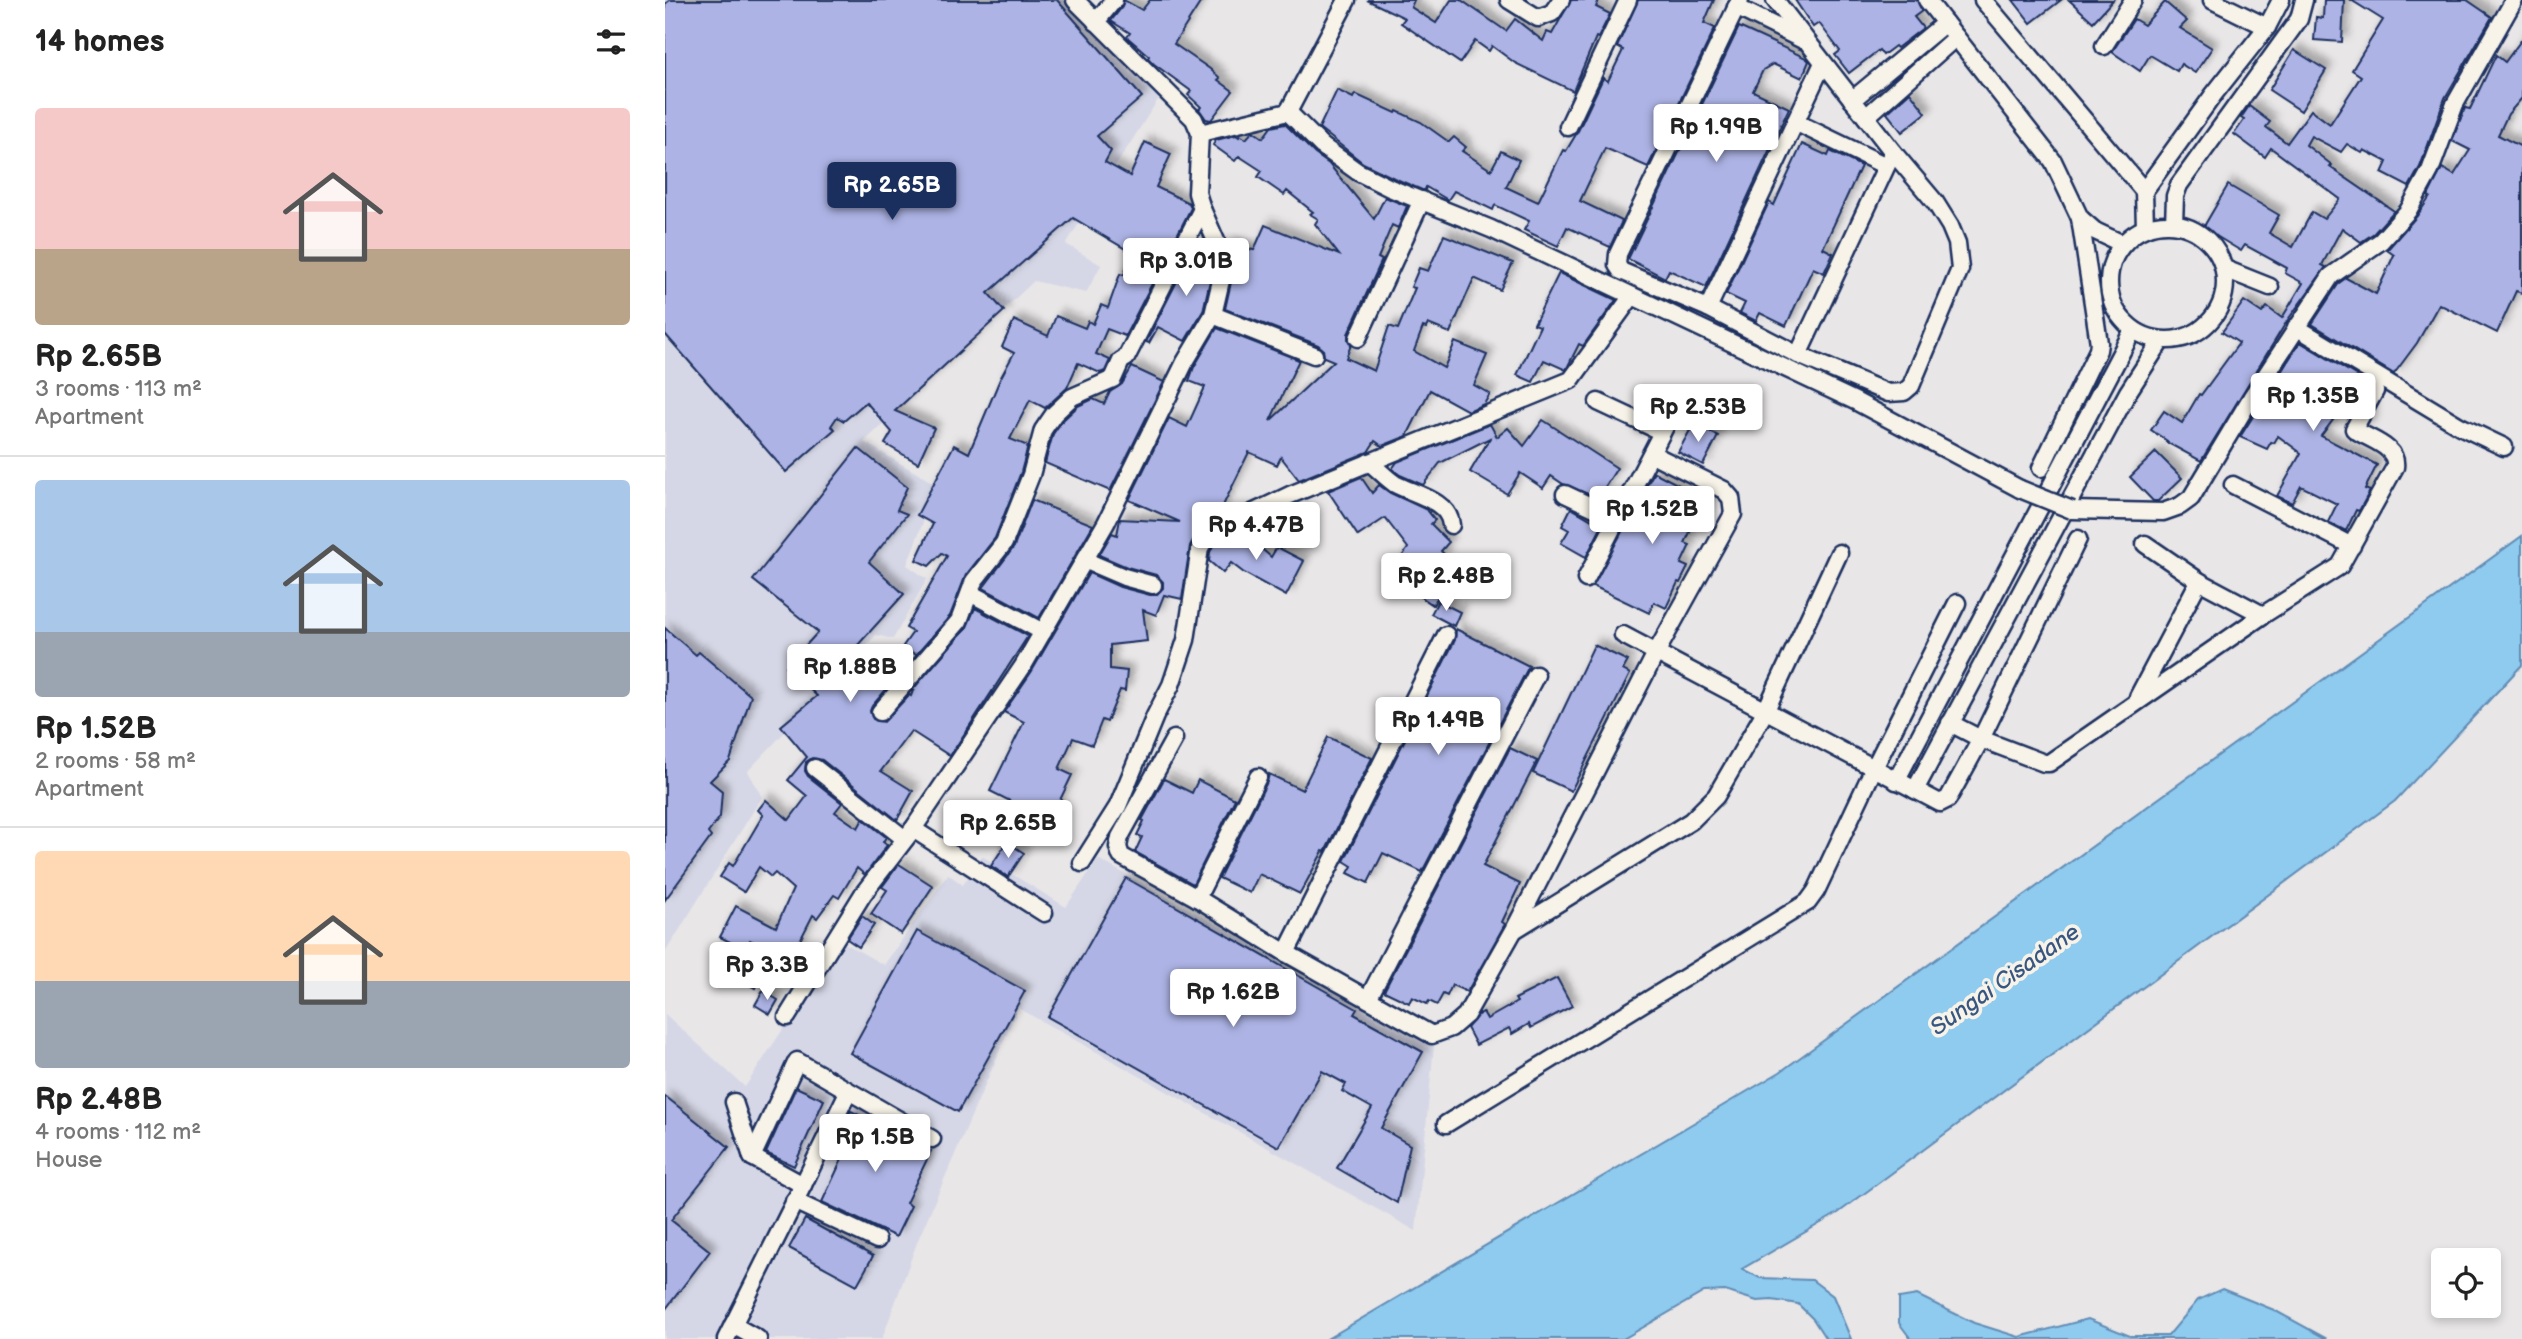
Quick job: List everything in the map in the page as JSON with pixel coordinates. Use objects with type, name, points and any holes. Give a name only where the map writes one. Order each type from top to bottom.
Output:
[{"type":"street","points":[[787,1017],[863,894],[909,834],[1024,666],[1106,523],[1185,362],[1213,315],[1221,276],[1216,242],[1197,192],[1201,133],[1194,119],[1075,0]]},
{"type":"street","points":[[1096,22],[1114,0]]},
{"type":"street","points":[[1201,133],[1288,111],[1347,0]]},
{"type":"street","points":[[1509,0],[1538,18],[1552,13],[1561,0]]},
{"type":"street","points":[[1568,127],[1628,0]]},
{"type":"street","points":[[1775,0],[1865,117],[1889,159],[1934,202],[1950,226],[1957,243],[1961,269],[1911,386],[1904,392],[1888,393],[1798,355],[1708,308],[1621,271],[1617,265],[1618,254],[1738,3],[1807,42]]},
{"type":"street","points":[[1927,0],[2053,161],[2080,219],[2098,351],[2041,468]]},
{"type":"street","points":[[1983,0],[2144,191]]},
{"type":"street","points":[[2104,46],[2133,0]]},
{"type":"street","points":[[2145,228],[2142,202],[2144,191],[2214,94],[2267,27],[2281,0]]},
{"type":"street","points":[[2174,224],[2175,196],[2179,185],[2299,19],[2304,0]]},
{"type":"street","points":[[1288,111],[1336,159],[1390,188],[1491,229],[1855,401],[2021,489],[2072,510],[2163,512],[2180,506],[2191,498],[2296,327],[2331,276],[2381,242],[2408,211],[2430,171],[2455,104],[2514,0]]},
{"type":"street","points":[[2218,1],[2267,27]]},
{"type":"street","points":[[1852,100],[1945,23]]},
{"type":"street","points":[[1865,117],[1956,37]]},
{"type":"street","points":[[1921,43],[1932,58]]},
{"type":"street","points":[[1708,308],[1823,62]]},
{"type":"street","points":[[2214,94],[2234,109]]},
{"type":"street","points":[[1795,122],[1889,159]]},
{"type":"street","points":[[1798,355],[1889,159]]},
{"type":"street","points":[[1358,338],[1422,200]]},
{"type":"street","points":[[880,712],[959,621],[974,581],[1004,543],[1031,475],[1043,430],[1054,414],[1072,397],[1113,379],[1202,209]]},
{"type":"street","points":[[2080,219],[2095,231],[2123,244]]},
{"type":"street","points":[[2174,224],[2193,229],[2214,246],[2225,269],[2225,297],[2211,322],[2189,338],[2161,341],[2146,338],[2133,330],[2115,309],[2108,281],[2111,268],[2123,244],[2145,228],[2174,224]]},
{"type":"street","points":[[2225,269],[2270,288]]},
{"type":"street","points":[[2092,295],[2108,281]]},
{"type":"street","points":[[1083,863],[1118,806],[1155,716],[1171,685],[1187,640],[1200,548],[1208,534],[1290,495],[1571,380],[1632,296]]},
{"type":"street","points":[[1213,315],[1314,355]]},
{"type":"street","points":[[2296,327],[2460,426],[2504,446]]},
{"type":"street","points":[[1896,780],[2133,330]]},
{"type":"street","points":[[1915,790],[2128,392],[2161,341]]},
{"type":"street","points":[[1950,723],[1981,739],[2046,764],[2263,615],[2340,566],[2396,464],[2392,452],[2354,429],[2375,391]]},
{"type":"street","points":[[1586,579],[1666,425],[1598,402]]},
{"type":"street","points":[[1174,739],[1120,837],[1118,847],[1121,856],[1432,1035],[1451,1028],[1466,1015],[1514,930],[1656,653],[1733,514],[1731,498],[1724,490],[1652,454]]},
{"type":"street","points":[[1369,462],[1395,484],[1432,501],[1450,517],[1451,525]]},
{"type":"street","points":[[2233,485],[2352,546]]},
{"type":"street","points":[[1565,494],[1618,519]]},
{"type":"street","points":[[1623,635],[1940,803],[1948,799],[1981,739],[2078,539]]},
{"type":"street","points":[[2145,544],[2199,582],[2263,615]]},
{"type":"street","points":[[1514,930],[1702,813],[1716,796],[1766,710],[1839,553]]},
{"type":"street","points":[[1084,561],[1153,585]]},
{"type":"street","points":[[2136,701],[2199,582]]},
{"type":"street","points":[[970,593],[1043,632]]},
{"type":"street","points":[[1445,1125],[1808,902],[1816,891],[1957,603]]},
{"type":"street","points":[[1286,953],[1447,635]]},
{"type":"street","points":[[1368,999],[1536,675]]},
{"type":"street","points":[[815,768],[909,834],[1044,913]]},
{"type":"street","points":[[1197,898],[1258,777]]},
{"type":"street","points":[[753,1157],[797,1061],[932,1139]]},
{"type":"street","points":[[758,1339],[729,1332],[848,1091]]},
{"type":"street","points":[[734,1102],[753,1157],[803,1185]]},
{"type":"street","points":[[794,1201],[877,1240]]},
{"type":"shaded area","points":[[665,0],[1082,0],[1166,87],[1066,244],[1101,265],[1086,293],[1034,281],[864,442],[937,485],[907,565],[927,579],[893,639],[876,635],[748,771],[762,797],[665,953]]},
{"type":"shaded area","points":[[982,856],[1066,907],[1098,859],[1434,1045],[1416,1231],[1018,1008],[918,1240],[882,1339],[665,1339],[665,1014],[745,1087],[841,941],[884,965],[948,874],[963,885]]},
{"type":"water","name":"Sungai Cisadane","points":[[2522,536],[2522,665],[2395,801],[1838,1213],[1742,1269],[1760,1278],[1812,1280],[1833,1296],[1851,1339],[1826,1339],[1813,1319],[1798,1304],[1757,1301],[1725,1291],[1704,1292],[1623,1339],[1327,1339],[1780,1072]]},
{"type":"water","points":[[2222,1289],[2274,1310],[2327,1339],[1911,1339],[1899,1323],[1899,1298],[1917,1295],[1974,1323],[2019,1337],[2088,1319],[2130,1336],[2168,1336],[2198,1300]]},
{"type":"building","points":[[670,0],[1057,0],[1142,97],[1097,136],[1111,151],[1105,162],[1130,176],[1145,142],[1171,154],[1156,187],[1189,203],[1191,208],[1125,336],[1107,329],[1096,354],[1110,360],[1105,371],[1100,373],[1078,363],[1067,388],[1045,408],[1030,400],[1010,439],[1028,446],[1021,472],[995,538],[966,575],[950,616],[916,655],[903,646],[913,632],[906,628],[947,556],[942,553],[929,566],[916,560],[933,524],[917,515],[954,445],[969,453],[1014,353],[1002,347],[1014,320],[1048,336],[1056,316],[1085,328],[1088,321],[1093,324],[1101,305],[1108,308],[1120,274],[1124,275],[1132,253],[1073,218],[988,293],[1004,311],[895,411],[934,428],[918,463],[885,444],[892,432],[866,402],[844,421],[837,417],[831,426],[835,429],[786,472],[665,334],[665,4]]},
{"type":"building","points":[[1124,0],[1142,10],[1150,0],[1202,0],[1174,44],[1210,69],[1220,78],[1218,80],[1233,91],[1211,120],[1206,119],[1199,109],[1201,107],[1188,95],[1191,91],[1154,64],[1149,56],[1127,37],[1130,33],[1111,21]]},
{"type":"building","points":[[1367,0],[1414,0],[1411,7],[1436,23],[1451,0],[1461,0],[1506,31],[1515,19],[1543,41],[1547,32],[1552,34],[1571,0],[1599,0],[1596,7],[1610,14],[1598,38],[1596,37],[1573,91],[1515,63],[1492,46],[1489,51],[1475,41],[1460,63],[1401,23],[1405,18]]},
{"type":"building","points":[[1638,0],[1714,0],[1704,23],[1715,28],[1648,167],[1605,148],[1580,201],[1622,221],[1610,247],[1567,227],[1558,246],[1524,230],[1529,221],[1495,205],[1493,210],[1454,191],[1448,200],[1426,187],[1422,190],[1363,163],[1319,128],[1337,90],[1353,98],[1355,94],[1421,122],[1449,142],[1454,137],[1466,147],[1462,151],[1491,170],[1501,151],[1519,160],[1506,187],[1538,202],[1563,150],[1566,151],[1578,131],[1603,78],[1608,81],[1623,50],[1617,47]]},
{"type":"building","points":[[1795,0],[1917,0],[1922,11],[1914,17],[1923,28],[1883,55],[1879,50],[1849,73],[1835,55],[1840,51],[1819,23],[1813,27]]},
{"type":"building","points":[[2013,0],[2061,0],[2031,23]]},
{"type":"building","points":[[2069,0],[2113,0],[2093,22]]},
{"type":"building","points":[[2324,0],[2344,0],[2342,42],[2314,40],[2316,17],[2323,18]]},
{"type":"building","points":[[2351,0],[2467,0],[2492,17],[2445,98],[2420,167],[2409,187],[2382,173],[2387,162],[2364,150],[2362,153],[2347,144],[2341,152],[2311,136],[2306,145],[2332,165],[2330,167],[2394,211],[2374,233],[2361,242],[2342,228],[2322,265],[2326,267],[2287,321],[2201,461],[2166,442],[2151,430],[2164,411],[2182,423],[2199,394],[2201,395],[2239,343],[2222,332],[2244,301],[2262,313],[2267,307],[2282,318],[2303,283],[2285,273],[2287,268],[2245,245],[2241,251],[2203,228],[2228,185],[2279,215],[2269,233],[2293,247],[2312,212],[2324,219],[2340,199],[2271,148],[2265,157],[2234,134],[2244,120],[2241,118],[2249,106],[2270,122],[2266,127],[2287,143],[2311,110],[2330,124],[2361,76],[2352,70],[2383,20]]},
{"type":"building","points":[[2165,2],[2187,21],[2180,28],[2212,48],[2195,73],[2181,64],[2177,71],[2150,55],[2140,71],[2112,52],[2134,19],[2144,25]]},
{"type":"building","points":[[1739,27],[1809,61],[1802,78],[1773,64],[1763,70],[1753,91],[1789,108],[1706,287],[1669,270],[1665,278],[1628,259]]},
{"type":"building","points":[[2522,39],[2522,98],[2508,114],[2498,135],[2522,147],[2522,293],[2516,291],[2497,333],[2439,304],[2417,343],[2394,374],[2312,324],[2339,283],[2346,278],[2376,294],[2394,255],[2387,250],[2430,197],[2428,196],[2442,168],[2454,175],[2470,150],[2452,141],[2465,108],[2470,109],[2496,55],[2505,62]]},
{"type":"building","points":[[2294,50],[2326,70],[2301,111],[2269,90]]},
{"type":"building","points":[[1910,92],[1926,113],[1902,132],[1887,113]]},
{"type":"building","points":[[1285,124],[1329,164],[1374,219],[1385,197],[1407,206],[1398,228],[1392,225],[1378,258],[1382,260],[1348,334],[1351,345],[1346,358],[1374,371],[1389,326],[1398,329],[1415,288],[1411,287],[1419,268],[1428,271],[1444,235],[1513,263],[1500,290],[1474,278],[1450,333],[1428,324],[1426,328],[1423,327],[1414,351],[1444,368],[1455,342],[1487,355],[1474,385],[1490,394],[1484,404],[1468,411],[1430,390],[1407,436],[1382,446],[1375,441],[1368,452],[1299,480],[1281,457],[1277,465],[1249,452],[1218,516],[1195,506],[1197,533],[1190,546],[1182,599],[1164,595],[1156,615],[1143,610],[1147,641],[1110,645],[1110,669],[1127,671],[1125,691],[1120,690],[1107,722],[1102,720],[1092,745],[1073,738],[1059,769],[1072,775],[1050,821],[990,791],[1024,722],[1004,712],[1032,671],[1089,573],[1120,587],[1150,595],[1156,595],[1163,588],[1163,582],[1156,575],[1099,555],[1112,533],[1117,535],[1120,519],[1180,522],[1129,500],[1169,418],[1187,427],[1205,387],[1189,381],[1194,367],[1217,328],[1299,360],[1270,421],[1334,361],[1324,357],[1323,349],[1318,345],[1225,309],[1232,278],[1229,245],[1254,250],[1265,225],[1339,255],[1315,224],[1318,219],[1310,214],[1313,212],[1287,191],[1284,195],[1258,177],[1262,171],[1239,156],[1235,161],[1213,145],[1216,140],[1236,135],[1246,139],[1253,131],[1263,138],[1271,127]]},
{"type":"building","points":[[1802,144],[1828,156],[1830,151],[1861,166],[1823,248],[1833,253],[1824,273],[1813,268],[1786,326],[1760,313],[1756,321],[1740,313],[1745,303],[1726,294],[1769,202],[1774,205]]},
{"type":"building","points":[[1195,246],[1207,251],[1211,276],[1203,311],[1185,341],[1158,327],[1149,343],[1146,342]]},
{"type":"building","points":[[1559,273],[1616,300],[1583,346],[1579,344],[1566,370],[1544,360],[1533,382],[1517,375],[1540,326],[1534,324]]},
{"type":"building","points":[[2300,342],[2357,376],[2321,436],[2377,465],[2365,489],[2370,491],[2359,511],[2356,510],[2346,531],[2328,522],[2337,504],[2301,486],[2292,503],[2277,496],[2301,453],[2278,436],[2267,449],[2240,437]]},
{"type":"building","points":[[1132,367],[1164,382],[1110,491],[1045,463],[1053,434],[1062,421],[1078,406],[1093,399],[1104,404],[1110,392],[1122,384]]},
{"type":"building","points":[[1543,420],[1617,468],[1598,498],[1563,484],[1551,476],[1543,488],[1520,473],[1507,494],[1470,472],[1490,438],[1440,463],[1423,485],[1392,469],[1397,462],[1490,424],[1497,437],[1508,428],[1524,446]]},
{"type":"building","points":[[1694,423],[1718,436],[1703,465],[1678,452]]},
{"type":"building","points":[[858,448],[907,487],[897,510],[907,514],[869,562],[904,594],[847,657],[891,684],[872,706],[870,711],[873,719],[884,722],[909,695],[911,696],[914,688],[967,627],[975,608],[1028,636],[950,756],[911,731],[881,771],[913,791],[897,820],[822,760],[812,758],[806,762],[805,771],[808,776],[842,803],[835,812],[858,828],[863,819],[886,837],[883,842],[887,845],[865,875],[857,868],[839,898],[834,895],[817,918],[813,915],[790,960],[750,940],[740,963],[762,975],[755,988],[734,976],[733,979],[718,973],[732,943],[720,937],[736,906],[776,927],[793,889],[775,873],[771,877],[759,867],[744,892],[720,877],[729,863],[733,866],[763,815],[758,810],[766,800],[789,820],[807,796],[788,780],[807,757],[781,726],[817,696],[786,667],[818,632],[753,580]]},
{"type":"building","points":[[2156,452],[2182,478],[2158,501],[2153,501],[2130,477]]},
{"type":"building","points":[[1654,472],[1710,504],[1701,521],[1696,519],[1685,543],[1690,545],[1681,564],[1688,567],[1680,583],[1678,582],[1666,608],[1654,602],[1649,613],[1593,586]]},
{"type":"building","points":[[1361,477],[1372,493],[1379,485],[1427,510],[1435,520],[1431,524],[1449,542],[1441,551],[1445,555],[1422,578],[1442,590],[1433,605],[1389,575],[1408,548],[1385,518],[1358,536],[1328,491]]},
{"type":"building","points":[[1032,500],[1093,525],[1039,618],[983,588],[1014,547]]},
{"type":"building","points":[[1571,508],[1602,526],[1586,557],[1561,543],[1569,530],[1562,526]]},
{"type":"building","points":[[1240,530],[1271,557],[1277,547],[1304,561],[1286,596],[1231,563],[1223,573],[1209,561],[1215,542]]},
{"type":"building","points":[[1438,601],[1460,612],[1454,626],[1431,614]]},
{"type":"building","points":[[665,628],[696,655],[699,652],[751,696],[730,761],[710,781],[722,791],[720,817],[708,833],[711,837],[665,900]]},
{"type":"building","points":[[1456,629],[1529,666],[1422,872],[1383,853],[1368,883],[1348,873],[1352,866],[1344,861],[1455,640]]},
{"type":"building","points":[[1594,645],[1628,661],[1623,670],[1630,674],[1571,791],[1533,773]]},
{"type":"building","points":[[1328,737],[1372,758],[1325,852],[1323,851],[1300,894],[1259,874],[1250,893],[1219,878],[1269,774],[1302,790]]},
{"type":"building","points":[[1510,748],[1537,761],[1483,866],[1520,884],[1502,922],[1505,924],[1467,992],[1452,985],[1447,996],[1443,994],[1437,1005],[1412,997],[1409,1003],[1384,991]]},
{"type":"building","points":[[1164,779],[1192,793],[1198,780],[1235,799],[1193,884],[1135,852],[1142,837],[1137,835],[1144,821],[1142,820]]},
{"type":"building","points":[[1007,842],[1024,853],[1008,877],[991,866]]},
{"type":"building","points":[[899,864],[933,886],[901,934],[871,914],[887,890],[882,887]]},
{"type":"building","points":[[1126,878],[1357,1009],[1354,1014],[1423,1052],[1381,1128],[1410,1145],[1397,1203],[1337,1168],[1372,1108],[1342,1091],[1346,1084],[1322,1071],[1279,1147],[1048,1017]]},
{"type":"building","points":[[862,916],[874,925],[859,947],[847,939]]},
{"type":"building","points":[[917,931],[1025,991],[958,1112],[850,1053]]},
{"type":"building","points":[[1557,978],[1572,1006],[1531,1028],[1529,1024],[1512,1034],[1509,1028],[1476,1045],[1467,1028],[1478,1015],[1483,1012],[1487,1019],[1517,1002],[1515,999]]},
{"type":"building","points":[[763,991],[778,1000],[770,1014],[755,1005]]},
{"type":"building","points":[[796,1087],[824,1100],[794,1166],[766,1153]]},
{"type":"building","points":[[665,1096],[729,1147],[671,1220],[710,1251],[665,1310]]},
{"type":"building","points":[[851,1111],[931,1151],[906,1203],[911,1206],[896,1237],[822,1202],[845,1153],[833,1147]]},
{"type":"building","points":[[805,1219],[873,1256],[857,1285],[789,1248]]}]
